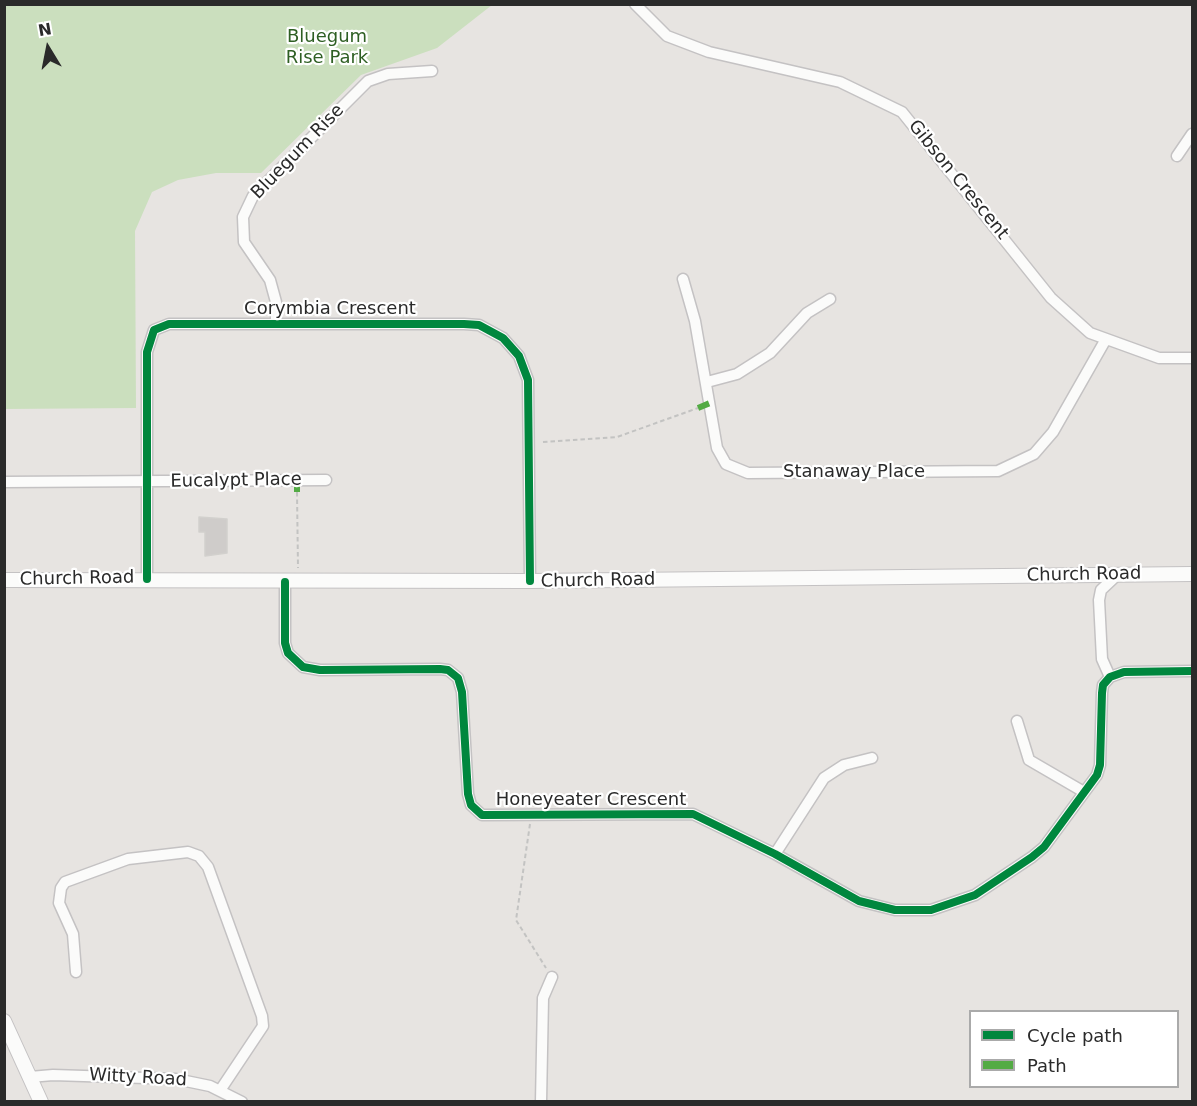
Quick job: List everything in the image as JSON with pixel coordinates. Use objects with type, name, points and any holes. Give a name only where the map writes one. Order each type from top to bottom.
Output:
[{"type":"main road","name":"Church Road","points":[[4,580],[530,581],[1192,574]]},
{"type":"main road","points":[[4,1021],[41,1101]]},
{"type":"street","name":"Gibson Crescent","points":[[635,4],[667,36],[708,52],[840,81],[902,112],[1051,298],[1090,333],[1159,358],[1192,358]]},
{"type":"street","name":"Bluegum Rise","points":[[276,323],[276,302],[270,280],[244,242],[242,227],[246,207],[253,196],[368,81],[388,74],[432,71]]},
{"type":"street","points":[[1176,156],[1192,134]]},
{"type":"street","name":"Stanaway Place","points":[[683,279],[695,321],[717,448],[726,464],[748,473],[998,471],[1034,454],[1053,432],[1106,339]]},
{"type":"street","points":[[706,382],[729,378],[770,352],[807,313],[830,299]]},
{"type":"street","name":"Corymbia Crescent","points":[[147,579],[147,343],[154,330],[169,324],[276,323],[464,324],[490,330],[513,346],[528,380],[530,581]]},
{"type":"street","name":"Eucalypt Place","points":[[4,482],[326,480]]},
{"type":"street","points":[[1117,575],[1101,590],[1098,600],[1102,659],[1110,677],[1124,672],[1192,671]]},
{"type":"street","name":"Honeyeater Crescent","points":[[285,582],[285,643],[288,653],[303,667],[320,670],[440,669],[453,673],[461,684],[468,794],[471,805],[482,815],[693,814],[775,854],[859,901],[895,910],[931,910],[975,895],[1044,847],[1084,792],[1100,765],[1103,685],[1110,677]]},
{"type":"street","points":[[1017,721],[1029,760],[1084,792]]},
{"type":"street","points":[[775,854],[824,778],[844,765],[872,758]]},
{"type":"street","points":[[76,972],[73,934],[59,903],[60,888],[65,882],[128,859],[188,852],[199,856],[208,867],[262,1016],[263,1026],[258,1038],[221,1089]]},
{"type":"street","points":[[541,1101],[543,998],[552,977]]},
{"type":"street","name":"Witty Road","points":[[30,1077],[53,1075],[176,1079],[221,1089],[242,1101]]},
{"type":"path","points":[[543,442],[616,437],[698,408]]},
{"type":"path","points":[[297,492],[298,568]]},
{"type":"path","points":[[531,816],[516,920],[552,977]]},
{"type":"green space","name":"Bluegum Rise Park","points":[[4,5],[492,5],[437,48],[361,75],[261,173],[216,173],[178,180],[152,192],[135,231],[136,408],[5,409]]},
{"type":"building","points":[[199,517],[227,519],[227,553],[205,556],[205,532],[199,532]]},
{"type":"marked path","points":[[698,408],[710,403]]},
{"type":"marked path","points":[[297,480],[297,492]]},
{"type":"cycle path","points":[[147,579],[147,352],[154,330],[169,324],[464,324],[479,325],[503,338],[519,356],[528,380],[530,581]]},
{"type":"cycle path","points":[[285,582],[285,643],[288,653],[303,667],[320,670],[440,669],[448,670],[458,678],[462,692],[468,794],[471,805],[482,815],[693,814],[775,854],[859,901],[895,910],[931,910],[975,895],[1044,847],[1097,775],[1100,765],[1103,685],[1110,677],[1124,672],[1192,671]]}]
